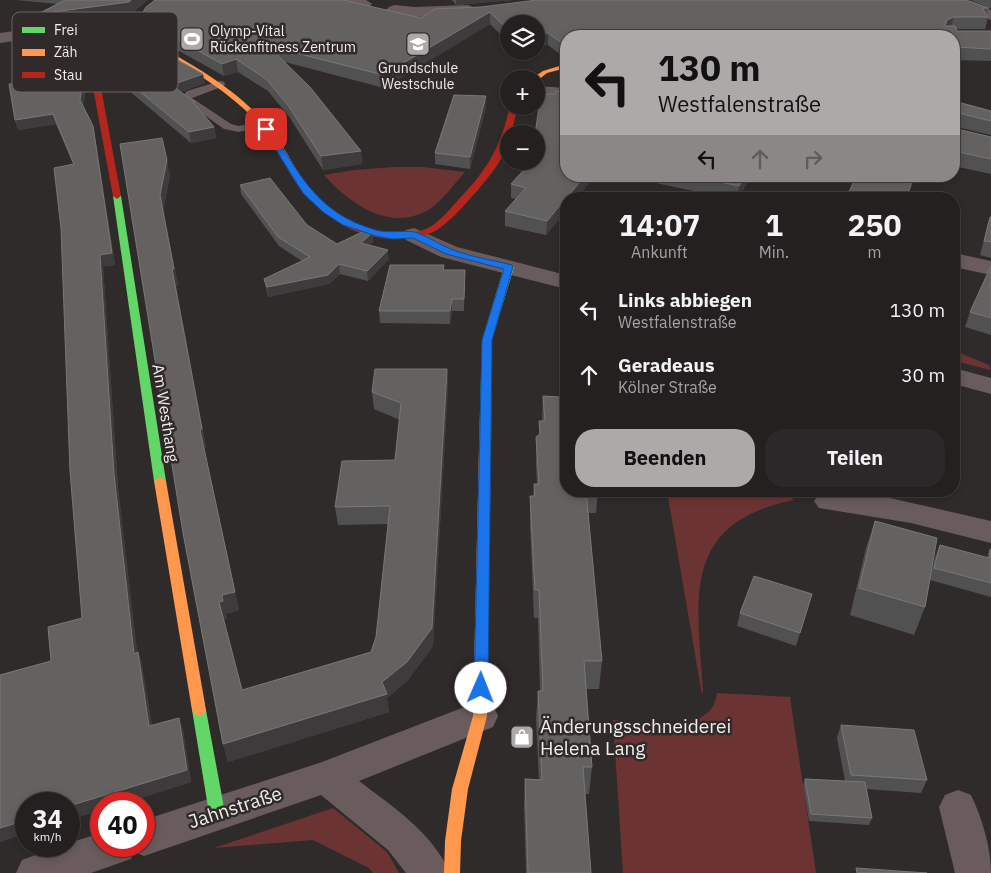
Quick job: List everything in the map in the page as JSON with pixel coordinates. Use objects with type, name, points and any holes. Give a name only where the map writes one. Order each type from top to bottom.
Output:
[{"type":"street","points":[[146,12],[161,0]]},
{"type":"street","points":[[952,0],[991,14]]},
{"type":"street","points":[[437,12],[481,10]]},
{"type":"street","points":[[178,60],[220,84],[241,100],[262,124],[306,191],[326,210],[346,224],[365,231],[392,236],[414,235],[429,231],[444,220],[484,178],[501,151],[508,134],[512,115]]},
{"type":"street","points":[[545,72],[560,68]]},
{"type":"street","name":"Am Westhang","points":[[98,92],[113,167],[171,552],[217,813]]},
{"type":"street","points":[[545,92],[560,93]]},
{"type":"street","points":[[414,235],[449,252],[560,280]]},
{"type":"street","points":[[960,261],[991,268]]},
{"type":"street","points":[[452,873],[453,840],[460,789],[480,716],[487,340],[509,267]]},
{"type":"street","points":[[960,378],[991,386]]},
{"type":"street","points":[[829,501],[864,503],[991,532]]},
{"type":"street","name":"Jahnstraße","points":[[155,834],[326,778],[480,716]]},
{"type":"street","points":[[326,778],[402,838],[430,873]]},
{"type":"street","points":[[958,807],[975,873]]},
{"type":"street","points":[[36,873],[90,855]]},
{"type":"lane","points":[[220,84],[193,92],[186,98],[225,126],[239,129],[262,124]]},
{"type":"shaded area","points":[[422,167],[465,172],[444,197],[430,209],[415,216],[400,218],[372,212],[358,205],[334,186],[324,175],[354,170]]},
{"type":"shaded area","points":[[960,353],[989,365],[991,370],[960,362]]},
{"type":"shaded area","points":[[668,497],[791,497],[794,500],[757,511],[731,527],[714,546],[704,570],[699,596],[702,695]]},
{"type":"shaded area","points":[[717,693],[790,697],[816,873],[623,873],[613,720],[658,723],[690,721],[703,716],[713,707]]},
{"type":"shaded area","points":[[333,808],[387,852],[399,873],[373,873],[369,868],[313,840],[214,848]]},
{"type":"building","points":[[65,0],[131,0],[129,2],[42,12]]},
{"type":"building","points":[[155,0],[343,0],[421,18],[435,9],[481,7],[537,0],[966,0],[989,8],[982,8],[988,17],[954,17],[947,20],[945,26],[955,26],[957,30],[560,30],[560,42],[548,33],[545,34],[545,15],[500,15],[500,22],[490,12],[383,75],[268,46],[310,87],[361,151],[321,156],[288,105],[266,79],[236,59],[222,64],[178,39],[178,12],[143,12],[146,7]]},
{"type":"building","points":[[960,31],[991,31],[991,49],[960,47]]},
{"type":"building","points":[[178,60],[203,74],[178,83]]},
{"type":"building","points":[[9,84],[12,84],[12,92],[81,92],[80,100],[93,126],[112,253],[100,255],[114,474],[134,654],[138,652],[149,726],[179,718],[187,770],[115,792],[90,792],[90,800],[80,803],[80,792],[15,792],[15,823],[0,828],[0,675],[51,661],[48,627],[82,618],[70,471],[61,228],[54,168],[74,164],[53,114],[15,120]]},
{"type":"building","points":[[178,90],[195,102],[193,102],[214,127],[189,132],[140,92],[178,92]]},
{"type":"building","points":[[556,91],[560,92],[560,182],[580,182],[571,192],[560,192],[560,206],[547,221],[505,211],[526,188],[511,184],[524,170],[545,170],[545,125],[536,125],[538,115],[545,115],[545,94],[555,94]]},
{"type":"building","points":[[454,95],[486,96],[470,157],[435,153]]},
{"type":"building","points":[[960,103],[991,111],[991,121],[960,113]]},
{"type":"building","points":[[960,130],[991,137],[991,159],[960,152]]},
{"type":"building","points":[[162,138],[167,160],[160,195],[202,429],[200,430],[235,592],[222,595],[223,601],[219,602],[242,690],[371,652],[376,637],[390,506],[335,507],[342,461],[395,460],[401,403],[372,392],[375,369],[447,369],[432,628],[407,662],[382,682],[387,694],[223,744],[183,533],[120,144]]},
{"type":"building","points":[[270,178],[307,225],[337,244],[366,230],[372,233],[361,243],[388,250],[367,271],[339,264],[328,275],[267,287],[264,279],[310,257],[278,237],[240,185]]},
{"type":"building","points":[[720,182],[741,182],[739,186]]},
{"type":"building","points":[[853,182],[912,182],[908,192],[849,192]]},
{"type":"building","points":[[991,217],[991,242],[984,241]]},
{"type":"building","points":[[390,265],[444,265],[443,270],[465,270],[464,299],[452,299],[450,311],[379,311]]},
{"type":"building","points":[[991,266],[991,318],[970,312]]},
{"type":"building","points":[[543,396],[560,397],[560,497],[587,497],[602,661],[584,661],[592,767],[583,767],[591,873],[528,873],[525,779],[542,780],[538,691],[543,691],[539,590],[535,590],[530,496],[535,496],[534,484],[539,484],[536,437],[540,434],[539,421],[545,421]]},
{"type":"building","points":[[875,521],[937,538],[925,607],[859,588]]},
{"type":"building","points":[[940,545],[989,558],[990,549],[991,583],[934,568]]},
{"type":"building","points":[[754,576],[812,594],[800,633],[740,613]]},
{"type":"building","points":[[841,725],[914,730],[927,780],[851,775]]},
{"type":"building","points":[[805,779],[865,782],[872,818],[811,814]]},
{"type":"building","points":[[856,868],[927,873],[857,873]]},
{"type":"traffic: fast","points":[[117,196],[160,481]]},
{"type":"traffic: fast","points":[[485,447],[487,340],[509,267]]},
{"type":"traffic: fast","points":[[199,710],[217,813]]},
{"type":"traffic: slow","points":[[145,12],[161,0]]},
{"type":"traffic: slow","points":[[178,60],[221,87],[251,112],[270,134],[303,186]]},
{"type":"traffic: slow","points":[[545,72],[560,68]]},
{"type":"traffic: slow","points":[[452,873],[453,841],[460,789],[480,716],[485,447]]},
{"type":"traffic: slow","points":[[160,481],[199,710]]},
{"type":"traffic: jam","points":[[98,92],[117,196]]},
{"type":"traffic: jam","points":[[303,186],[328,212],[365,232],[386,236],[408,236],[428,231],[440,224],[488,172],[500,151],[512,115]]},
{"type":"place","name":"Olymp-Vital Rückenfitness Zentrum","points":[[192,39]]},
{"type":"place","name":"Grundschule Westschule","points":[[418,44]]},
{"type":"place","name":"Änderungsschneiderei Helena Lang","points":[[522,737]]},
{"type":"route","points":[[266,129],[306,191],[326,210],[346,224],[376,234],[392,236],[414,235],[449,252],[509,267],[487,340],[481,688]]}]
